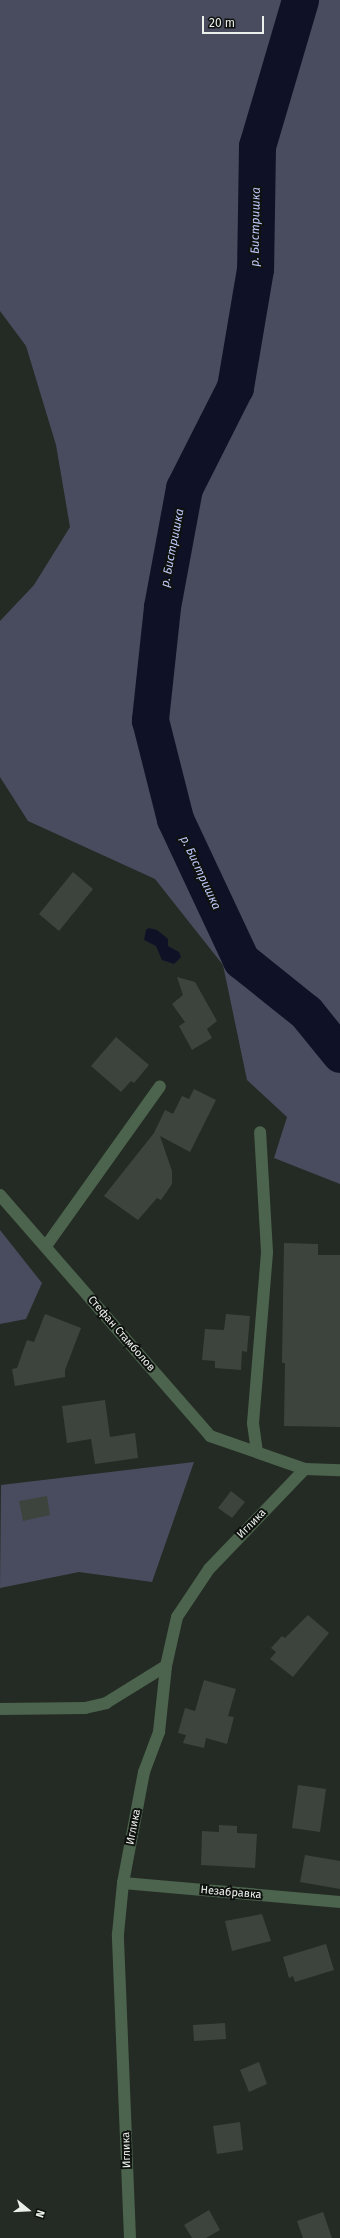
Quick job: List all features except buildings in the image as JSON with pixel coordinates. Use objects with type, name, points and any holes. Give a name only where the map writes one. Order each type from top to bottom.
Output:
[{"type":"street","points":[[46,1246],[160,1086]]},
{"type":"street","points":[[257,1452],[253,1423],[267,1252],[260,1132]]},
{"type":"street","name":"Стефан Стамболов","points":[[0,1195],[210,1436],[305,1469],[340,1470]]},
{"type":"street","name":"Иглика","points":[[130,2238],[118,1934],[123,1883],[144,1772],[159,1732],[166,1666],[177,1617],[209,1568],[305,1469]]},
{"type":"street","points":[[0,1709],[85,1708],[106,1703],[166,1666]]},
{"type":"street","name":"Незабравка","points":[[123,1883],[340,1902]]},
{"type":"shaded area","points":[[0,0],[340,0],[340,1184],[274,1158],[287,1117],[247,1080],[223,965],[155,879],[28,821],[0,777],[0,621],[34,585],[70,527],[56,445],[26,346],[0,311]]},
{"type":"shaded area","points":[[149,928],[157,930],[168,939],[168,946],[179,952],[181,957],[174,964],[162,960],[156,946],[144,940],[146,930]]},
{"type":"shaded area","points":[[0,1230],[42,1283],[26,1319],[0,1324]]},
{"type":"shaded area","points":[[194,1462],[152,1582],[79,1572],[0,1588],[1,1485]]},
{"type":"waterway","name":"р. Бистришка","points":[[300,0],[257,146],[255,269],[235,387],[184,488],[162,607],[150,720],[175,819],[241,960],[306,1012],[340,1054]]}]
